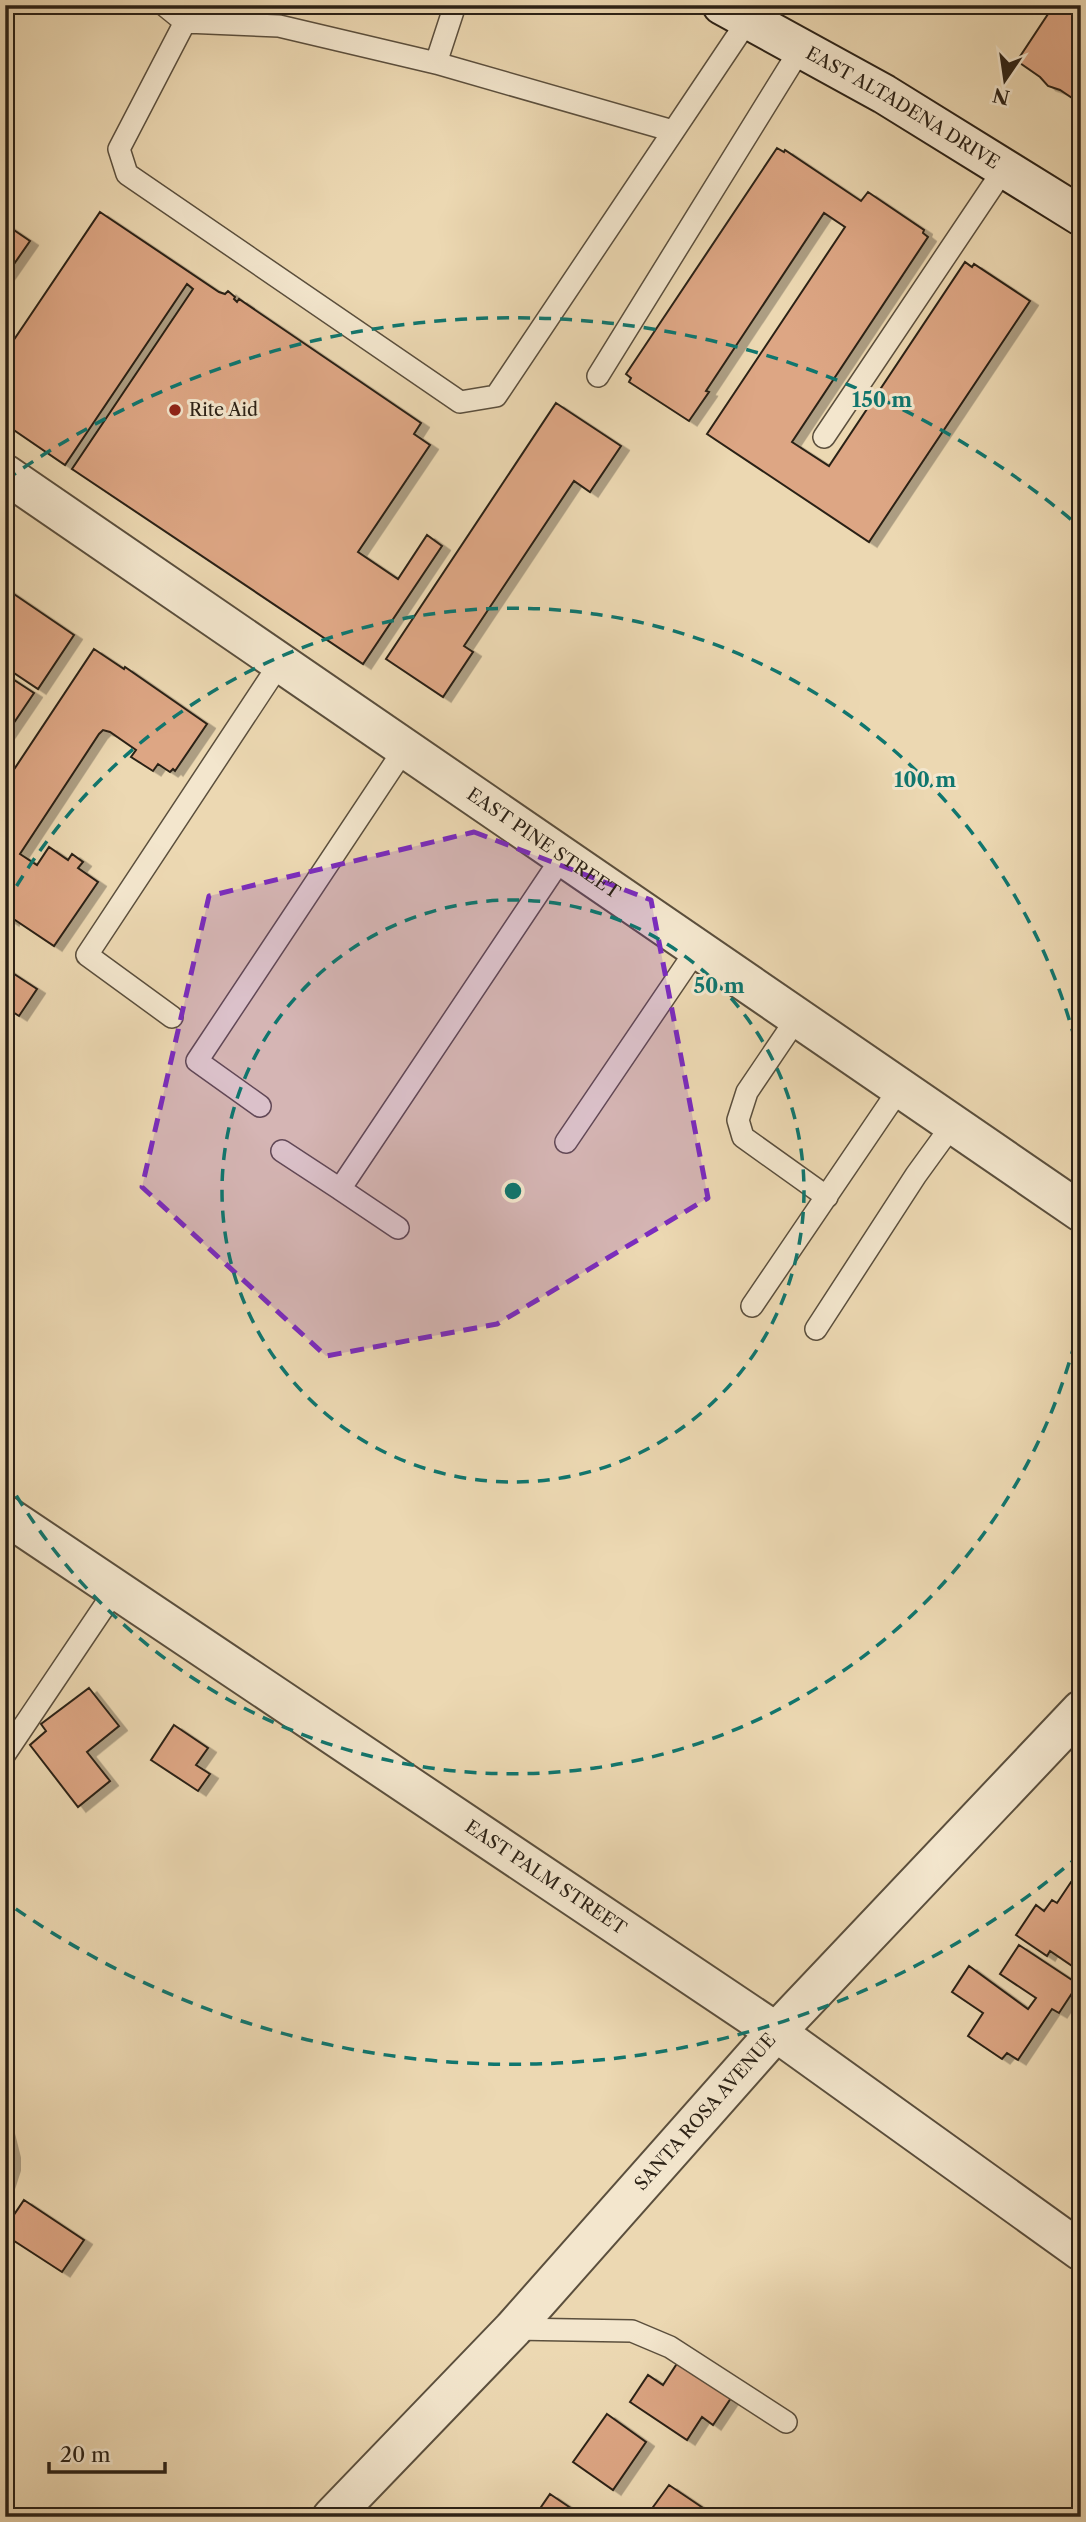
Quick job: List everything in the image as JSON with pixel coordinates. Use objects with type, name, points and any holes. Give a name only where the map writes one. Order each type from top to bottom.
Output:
[{"type":"street","name":"EAST ALTADENA DRIVE","points":[[735,12],[884,94],[1081,216]]},
{"type":"street","name":"EAST PINE STREET","points":[[8,483],[280,663],[1081,1212]]},
{"type":"street","name":"EAST PALM STREET","points":[[5,1515],[776,2032],[1081,2251]]},
{"type":"street","name":"SANTA ROSA AVENUE","points":[[332,2517],[513,2329],[776,2032],[1081,1710]]},
{"type":"lane","points":[[164,5],[185,22],[279,26],[436,63],[673,131]]},
{"type":"lane","points":[[436,63],[455,5]]},
{"type":"lane","points":[[185,22],[119,149],[127,174],[460,402],[496,396],[673,131],[735,12]]},
{"type":"lane","points":[[598,376],[801,48]]},
{"type":"lane","points":[[824,437],[1004,169]]},
{"type":"lane","points":[[172,1017],[87,955],[280,663]]},
{"type":"lane","points":[[260,1106],[197,1061],[405,748]]},
{"type":"lane","points":[[340,1189],[563,856]]},
{"type":"lane","points":[[566,1142],[697,949]]},
{"type":"lane","points":[[797,1018],[747,1092],[737,1120],[743,1136],[827,1197]]},
{"type":"lane","points":[[752,1306],[900,1088]]},
{"type":"lane","points":[[816,1329],[916,1175],[953,1124]]},
{"type":"lane","points":[[282,1151],[398,1228]]},
{"type":"lane","points":[[5,1754],[116,1589]]},
{"type":"lane","points":[[513,2329],[632,2331],[670,2347],[786,2421]]},
{"type":"highlighted area","points":[[474,832],[651,900],[708,1198],[497,1324],[326,1356],[142,1187],[209,896]]},
{"type":"building","points":[[1054,5],[1064,5],[1081,16],[1081,104],[1060,90],[1048,86],[1017,61]]},
{"type":"building","points":[[777,148],[784,152],[785,150],[861,201],[868,192],[924,230],[923,233],[928,237],[792,442],[829,466],[965,262],[972,267],[974,264],[1030,301],[869,542],[707,434],[845,227],[824,213],[689,421],[629,382],[631,378],[626,374]]},
{"type":"building","points":[[100,212],[219,292],[225,294],[228,291],[237,302],[239,299],[421,423],[414,434],[430,445],[358,552],[398,579],[427,535],[442,546],[363,664],[72,469],[193,289],[187,284],[65,465],[5,424],[5,353]]},
{"type":"building","points":[[5,224],[30,241],[5,277]]},
{"type":"building","points":[[556,403],[621,446],[590,492],[574,481],[464,646],[473,652],[443,697],[386,659]]},
{"type":"building","points":[[5,588],[74,635],[38,689],[5,667]]},
{"type":"building","points":[[94,649],[124,669],[125,667],[207,724],[175,771],[173,769],[170,772],[158,764],[153,771],[131,757],[136,750],[110,732],[103,730],[99,734],[20,854],[37,865],[49,847],[68,860],[72,854],[83,862],[78,868],[98,882],[54,946],[12,918],[11,921],[5,917],[5,783]]},
{"type":"building","points":[[5,674],[34,693],[5,736]]},
{"type":"building","points":[[5,968],[37,989],[19,1016],[5,1007]]},
{"type":"building","points":[[89,1688],[119,1726],[87,1752],[110,1781],[78,1807],[30,1745],[46,1731],[41,1724]]},
{"type":"building","points":[[174,1725],[208,1748],[196,1765],[210,1774],[198,1791],[151,1760]]},
{"type":"building","points":[[1071,1882],[1081,1888],[1081,1972],[1050,1951],[1047,1956],[1016,1935],[1036,1905],[1044,1911],[1052,1900],[1057,1903]]},
{"type":"building","points":[[1019,1945],[1078,1984],[1059,2013],[1052,2009],[1018,2060],[1007,2053],[1002,2059],[968,2036],[983,2013],[952,1992],[969,1966],[1028,2009],[1036,1998],[1000,1974]]},
{"type":"building","points":[[5,2125],[12,2153],[12,2166],[5,2188]]},
{"type":"building","points":[[24,2200],[84,2240],[62,2272],[5,2235],[5,2228]]},
{"type":"building","points":[[680,2359],[733,2395],[713,2425],[702,2417],[687,2440],[630,2402],[648,2375],[663,2385]]},
{"type":"building","points":[[607,2414],[646,2442],[613,2490],[573,2462]]},
{"type":"building","points":[[669,2485],[712,2514],[710,2517],[652,2517],[648,2514]]},
{"type":"building","points":[[550,2494],[584,2517],[549,2517],[539,2510]]},
{"type":"place","name":"Rite Aid","points":[[175,410]]}]
